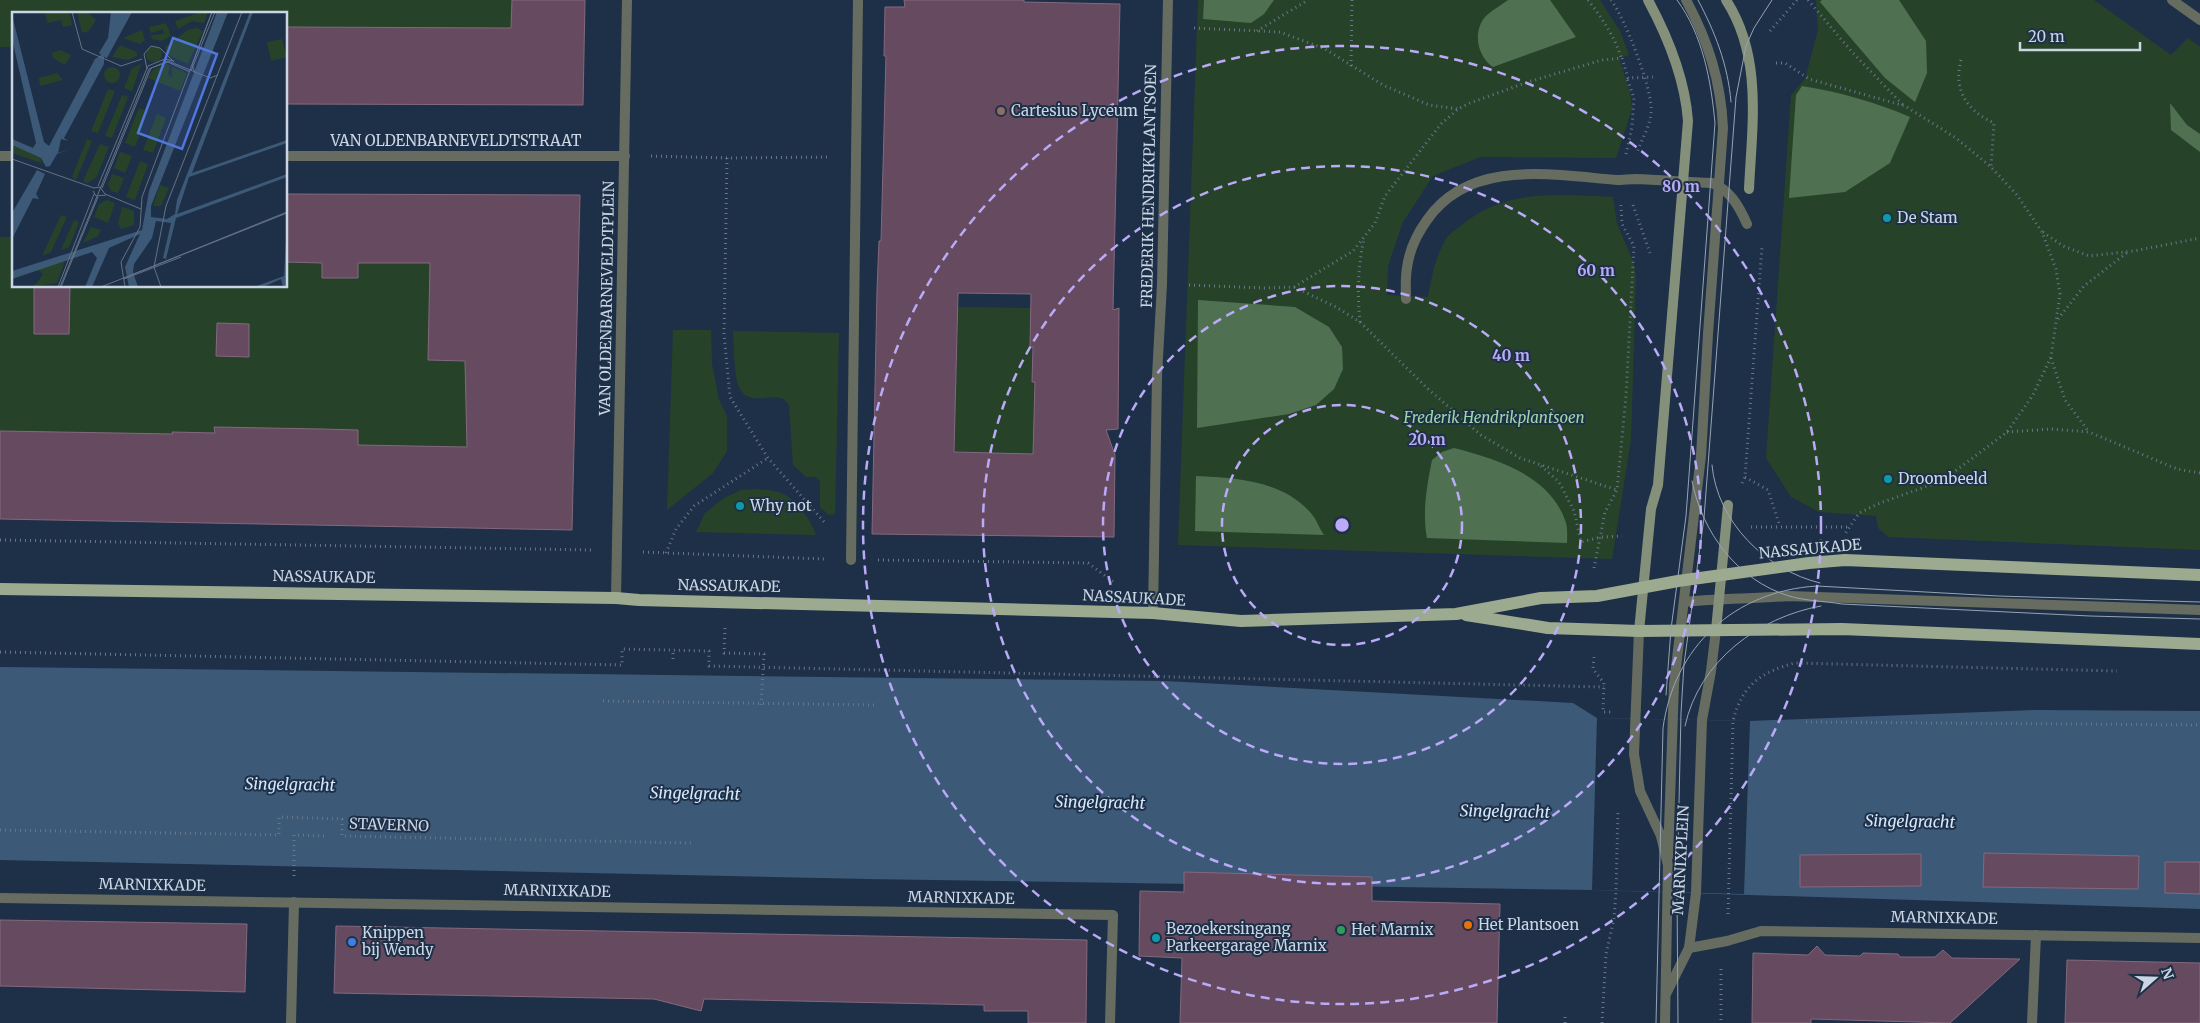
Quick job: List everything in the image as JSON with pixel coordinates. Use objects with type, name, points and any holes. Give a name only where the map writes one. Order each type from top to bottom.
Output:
[{"type":"main road","name":"NASSAUKADE","points":[[0,589],[616,598],[1153,613],[1241,621],[1456,614],[1541,598],[1597,596],[1644,586],[1809,563],[1840,561],[2200,575]]},
{"type":"main road","name":"NASSAUKADE","points":[[1456,614],[1548,628],[1638,631],[1842,630],[2200,644]]},
{"type":"street","name":"VAN OLDENBARNEVELDTPLEIN","points":[[616,598],[627,0]]},
{"type":"street","points":[[851,560],[858,0]]},
{"type":"street","name":"FREDERIK HENDRIKPLANTSOEN","points":[[1153,613],[1157,376],[1162,284],[1168,0]]},
{"type":"street","points":[[1638,631],[1651,509],[1658,485],[1688,121],[1684,93],[1664,32],[1648,0]]},
{"type":"street","points":[[1681,630],[1701,456],[1723,128],[1719,85],[1708,46],[1686,0]]},
{"type":"street","points":[[1726,0],[1741,32],[1749,57],[1753,84],[1749,189]]},
{"type":"street","points":[[2172,0],[2200,20]]},
{"type":"street","name":"VAN OLDENBARNEVELDTSTRAAT","points":[[288,156],[625,156]]},
{"type":"street","points":[[1406,298],[1407,269],[1417,236],[1438,206],[1458,191],[1482,180],[1510,176],[1557,174],[1619,180],[1712,183],[1729,193],[1747,224]]},
{"type":"street","points":[[1716,630],[1728,505]]},
{"type":"street","points":[[1684,602],[1718,598],[1788,596],[2200,610]]},
{"type":"street","name":"MARNIXPLEIN","points":[[1665,1023],[1672,720],[1681,630]]},
{"type":"street","name":"MARNIXPLEIN","points":[[1666,996],[1690,948],[1696,893],[1702,720],[1712,671],[1716,630]]},
{"type":"street","name":"MARNIXPLEIN","points":[[1638,631],[1634,754],[1640,791],[1661,836],[1668,865]]},
{"type":"street","name":"MARNIXKADE","points":[[0,898],[1113,915],[1110,1023]]},
{"type":"street","points":[[291,1023],[294,902]]},
{"type":"street","name":"MARNIXKADE","points":[[1690,948],[1727,941],[1760,931],[2200,938]]},
{"type":"street","points":[[2032,1023],[2036,935]]},
{"type":"path","points":[[1257,31],[1308,0]]},
{"type":"path","points":[[1351,66],[1352,0]]},
{"type":"path","points":[[1588,0],[1600,15],[1618,45],[1634,98],[1632,127],[1619,180],[1622,224],[1634,246],[1626,396],[1617,490],[1604,512],[1602,537]]},
{"type":"path","points":[[1610,0],[1627,31],[1644,78],[1651,105],[1650,121],[1638,151],[1633,207],[1653,261]]},
{"type":"path","points":[[1770,31],[1797,0]]},
{"type":"path","points":[[1808,0],[1852,52],[1905,106],[1956,138],[1991,168],[2017,195],[2042,232],[2056,269],[2060,294],[2058,320],[2051,357],[2034,395],[2007,432],[1942,481],[1880,503],[1859,513],[1841,540],[1840,561]]},
{"type":"path","points":[[1766,23],[1774,40]]},
{"type":"path","points":[[1167,27],[1280,32],[1325,49],[1383,85],[1429,105],[1458,109]]},
{"type":"path","points":[[1774,73],[1775,56]]},
{"type":"path","points":[[1294,287],[1353,251],[1375,223],[1385,196],[1441,124],[1458,109],[1470,102],[1528,82],[1602,60]]},
{"type":"path","points":[[1961,60],[1958,71],[1960,86],[1967,104],[1980,117],[1994,123],[1991,168]]},
{"type":"path","points":[[1808,79],[1905,106]]},
{"type":"path","points":[[625,156],[727,158],[856,157]]},
{"type":"path","points":[[727,158],[724,334],[730,397],[768,458],[820,520],[850,539]]},
{"type":"path","points":[[2042,232],[2063,246],[2089,256],[2200,238]]},
{"type":"path","points":[[1360,322],[1358,264],[1364,237]]},
{"type":"path","points":[[1728,505],[1745,477],[1762,241]]},
{"type":"path","points":[[2058,320],[2084,286],[2129,251]]},
{"type":"path","points":[[1162,284],[1264,288],[1294,287],[1336,307],[1360,322],[1427,388],[1481,434],[1520,458],[1617,490]]},
{"type":"path","points":[[2051,357],[2065,400],[2089,432]]},
{"type":"path","points":[[2007,432],[2051,429],[2089,432],[2177,469],[2200,473]]},
{"type":"path","points":[[666,553],[676,529],[694,506],[768,458]]},
{"type":"path","points":[[1540,464],[1559,482],[1574,512],[1581,542]]},
{"type":"path","points":[[1745,477],[1768,490],[1780,526]]},
{"type":"path","points":[[0,540],[617,550],[851,560],[1088,563],[1117,585]]},
{"type":"path","points":[[726,602],[724,653],[764,654],[761,705]]},
{"type":"path","points":[[0,652],[622,665],[622,649],[673,650],[709,651],[709,666],[1604,687]]},
{"type":"path","points":[[673,650],[673,659]]},
{"type":"path","points":[[1729,894],[1733,721],[1737,708],[1756,679],[1774,669],[1795,663],[2121,671]]},
{"type":"path","points":[[603,701],[761,705],[874,705]]},
{"type":"path","points":[[1806,722],[2200,725]]},
{"type":"path","points":[[1602,1023],[1606,954],[1614,919],[1618,802]]},
{"type":"path","name":"STAVERNO","points":[[0,830],[279,835],[279,817],[342,819],[342,836],[691,843]]},
{"type":"path","points":[[294,902],[294,835],[328,836]]},
{"type":"path","points":[[1564,1023],[1565,1013]]},
{"type":"green space","points":[[0,0],[527,0],[527,49],[288,48],[288,12],[12,12],[12,47],[0,47]]},
{"type":"green space","name":"Frederik Hendrikplantsoen","points":[[1198,0],[1600,0],[1620,31],[1629,55],[1619,58],[1630,92],[1632,109],[1616,158],[1480,157],[1433,176],[1403,222],[1388,266],[1387,295],[1428,297],[1437,260],[1446,239],[1480,212],[1498,204],[1535,196],[1613,197],[1617,224],[1633,261],[1636,276],[1631,440],[1612,559],[1178,545]]},
{"type":"green space","points":[[1204,0],[1274,0],[1264,14],[1251,23],[1203,19]]},
{"type":"green space","points":[[1508,0],[1550,0],[1576,37],[1493,67],[1480,51],[1478,44],[1479,30],[1485,17]]},
{"type":"green space","points":[[1816,0],[2094,0],[2171,55],[2188,38],[2200,47],[2200,550],[1889,537],[1879,529],[1877,516],[1819,512],[1791,497],[1766,458],[1791,95],[1805,79],[1818,30]]},
{"type":"green space","points":[[1822,0],[1899,0],[1926,41],[1927,73],[1915,102],[1885,78],[1820,2]]},
{"type":"green space","points":[[1802,86],[1857,98],[1910,117],[1890,163],[1845,192],[1789,198],[1796,95]]},
{"type":"green space","points":[[2170,103],[2187,125],[2200,134],[2200,152],[2171,130]]},
{"type":"green space","points":[[0,237],[12,237],[12,288],[288,288],[288,241],[524,244],[528,458],[0,453]]},
{"type":"green space","points":[[1198,300],[1295,307],[1329,327],[1342,347],[1343,369],[1334,389],[1316,405],[1289,414],[1197,428]]},
{"type":"green space","points":[[958,307],[1031,308],[1033,382],[1035,382],[1065,457],[1011,453],[914,451],[955,416]]},
{"type":"green space","points":[[673,330],[711,330],[712,364],[719,400],[727,416],[727,451],[713,473],[667,510]]},
{"type":"green space","points":[[733,331],[839,333],[835,514],[829,515],[820,507],[820,481],[816,477],[806,477],[793,465],[789,405],[784,400],[778,398],[750,397],[744,394],[739,387],[735,368]]},
{"type":"green space","points":[[1454,448],[1503,464],[1534,480],[1547,491],[1557,504],[1566,523],[1567,543],[1427,538],[1425,509],[1432,460],[1442,452]]},
{"type":"green space","points":[[1196,476],[1242,480],[1272,487],[1286,493],[1310,512],[1324,535],[1195,531]]},
{"type":"green space","points":[[758,489],[778,492],[791,499],[806,516],[816,535],[696,532],[705,513],[724,498],[741,490]]},
{"type":"water","name":"Singelgracht","points":[[0,667],[1165,681],[1573,703],[1597,718],[1750,721],[2036,710],[2200,711],[2200,909],[1592,890],[867,879],[0,860]]},
{"type":"pier","points":[[1597,718],[1750,721],[1744,894],[1592,890]]},
{"type":"building","points":[[512,0],[585,0],[583,105],[288,104],[288,27],[511,28]]},
{"type":"building","points":[[904,0],[1024,0],[1024,2],[1120,4],[1113,310],[1119,308],[1118,429],[1106,430],[1115,455],[1114,537],[872,534],[877,290],[879,241],[881,241],[886,56],[884,56],[885,7],[905,7]],"holes":[[[958,293],[1031,294],[1030,347],[1033,347],[1032,382],[1035,382],[1033,454],[954,452]]]},
{"type":"building","points":[[288,194],[580,195],[572,530],[0,519],[0,431],[173,434],[172,432],[215,433],[214,427],[358,430],[358,445],[467,447],[465,361],[428,360],[430,263],[358,263],[358,278],[322,278],[322,263],[288,262]]},
{"type":"building","points":[[34,288],[70,288],[69,334],[34,334]]},
{"type":"building","points":[[217,323],[249,324],[249,357],[216,356]]},
{"type":"building","points":[[1984,853],[2139,856],[2138,889],[1983,887]]},
{"type":"building","points":[[1921,854],[1921,886],[1800,887],[1800,855]]},
{"type":"building","points":[[2165,862],[2200,862],[2200,894],[2165,893]]},
{"type":"building","name":"Het Marnix","points":[[1184,872],[1372,877],[1372,901],[1500,904],[1497,1023],[1180,1023],[1182,958],[1139,956],[1140,891],[1184,892]]},
{"type":"building","points":[[0,920],[247,924],[245,992],[0,986]]},
{"type":"building","points":[[336,926],[1087,940],[1086,1023],[1028,1023],[1028,1011],[984,1011],[984,1005],[704,999],[701,1011],[654,999],[334,993]]},
{"type":"building","points":[[1817,946],[1825,955],[1860,956],[1863,953],[1898,954],[1900,957],[1935,957],[1943,950],[1952,958],[2020,959],[1950,1023],[1811,1019],[1811,1023],[1752,1023],[1753,953],[1808,955]]},
{"type":"building","points":[[2067,960],[2200,963],[2200,1023],[2065,1023]]},
{"type":"tram line","points":[[1666,695],[1671,629],[1686,516],[1715,123],[1704,59],[1693,28],[1677,0]]},
{"type":"tram line","points":[[1698,0],[1720,49],[1727,75],[1731,102]]},
{"type":"tram line","points":[[1678,1023],[1677,893],[1681,713],[1684,664],[1704,518],[1736,97],[1746,46],[1754,28],[1772,0]]},
{"type":"tram line","points":[[1712,465],[1716,486],[1723,506],[1734,524],[1748,540],[1763,555],[1781,567],[1800,577],[1820,583]]},
{"type":"tram line","points":[[1692,481],[1704,518],[1713,536],[1725,552],[1753,578],[1770,589],[1789,596],[1842,604],[2090,616],[2200,619]]},
{"type":"tram line","points":[[1656,1023],[1663,728],[1669,699],[1680,672],[1695,649],[1713,629],[1735,612],[1759,599],[1787,590],[1817,586],[1998,596],[2200,602]]},
{"type":"tram line","points":[[1685,726],[1692,703],[1703,681],[1718,662],[1735,646],[1754,632],[1776,620],[1821,606]]},
{"type":"place","name":"Cartesius Lyceum","points":[[1001,111]]},
{"type":"place","name":"De Stam","points":[[1887,218]]},
{"type":"place","name":"Droombeeld","points":[[1888,479]]},
{"type":"place","name":"Why not","points":[[740,506]]},
{"type":"place","name":"Het Plantsoen","points":[[1468,925]]},
{"type":"place","name":"Het Marnix","points":[[1341,930]]},
{"type":"place","name":"Bezoekersingang Parkeergarage Marnix","points":[[1156,938]]},
{"type":"place","name":"Knippen bij Wendy","points":[[352,942]]}]
